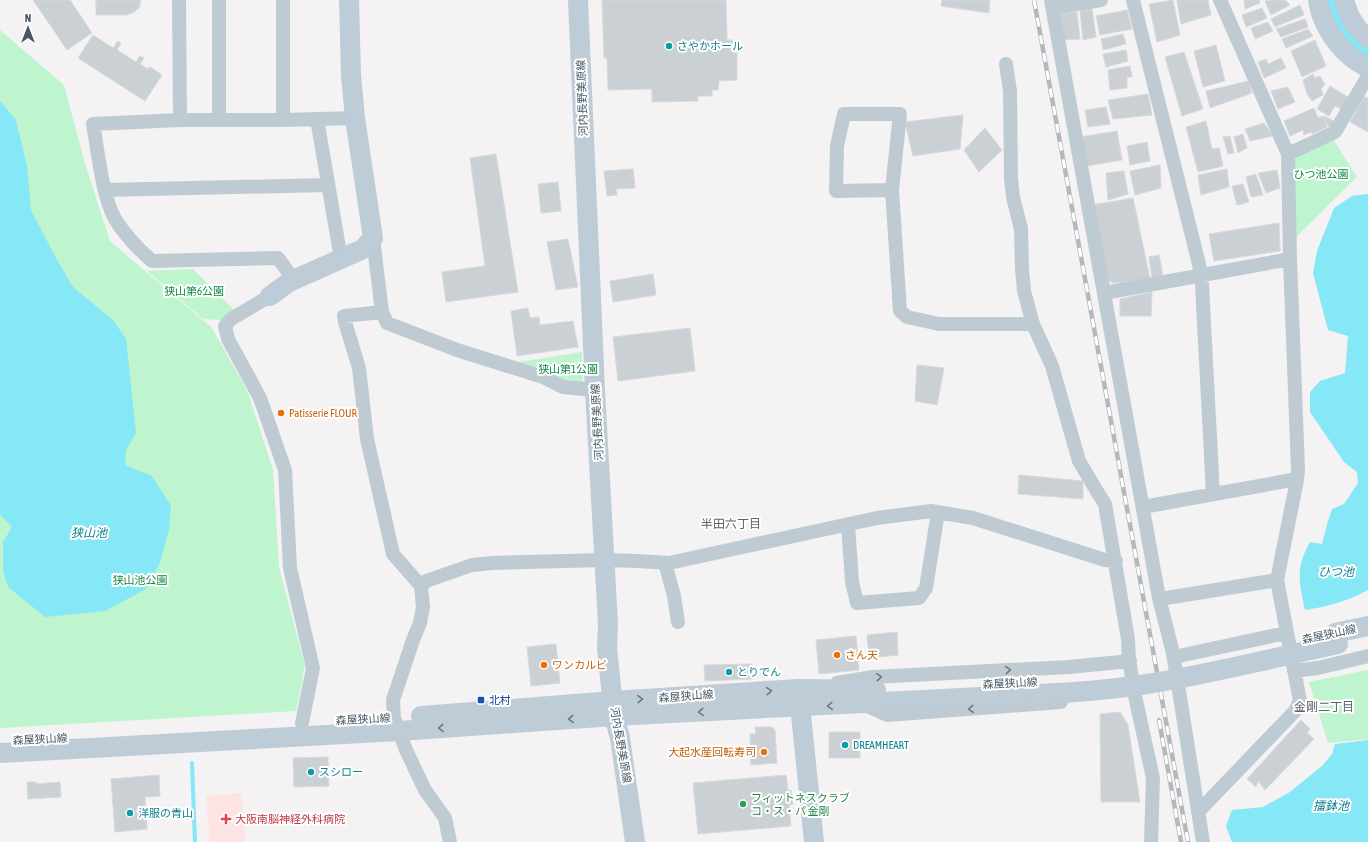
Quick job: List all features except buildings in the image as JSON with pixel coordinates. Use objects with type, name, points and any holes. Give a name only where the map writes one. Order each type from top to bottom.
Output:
[{"type":"main road","points":[[270,296],[294,280],[363,249],[373,238],[355,118],[351,75],[349,0]]},
{"type":"main road","name":"河内長野美原線","points":[[578,0],[608,648],[614,708],[620,738],[635,842]]},
{"type":"main road","points":[[1318,0],[1322,15],[1335,40],[1351,57],[1368,68]]},
{"type":"main road","points":[[1344,0],[1347,11],[1353,23],[1362,34],[1368,38]]},
{"type":"main road","name":"森屋狭山線","points":[[1336,639],[1368,626]]},
{"type":"main road","name":"森屋狭山線","points":[[800,698],[863,704],[1036,688],[1069,679],[1138,672],[1336,639],[1368,638]]},
{"type":"main road","name":"森屋狭山線","points":[[0,753],[614,708],[800,698],[867,691],[1036,688]]},
{"type":"main road","points":[[800,698],[814,842]]},
{"type":"main road","name":"森屋狭山線","points":[[0,741],[302,723],[396,724]]},
{"type":"street","points":[[179,0],[180,120]]},
{"type":"street","points":[[219,0],[219,120]]},
{"type":"street","points":[[283,0],[283,120]]},
{"type":"street","points":[[1101,0],[1052,4],[1160,599],[1174,657],[1204,842]]},
{"type":"street","points":[[1133,0],[1202,285],[1213,494]]},
{"type":"street","points":[[1198,812],[1298,706],[1299,696],[1286,634],[1277,580],[1297,479],[1288,154],[1220,0]]},
{"type":"street","points":[[1006,64],[1010,91],[1011,179],[1013,197],[1021,229],[1024,291],[1033,324],[1052,366],[1079,461],[1105,504],[1116,561],[1135,696],[1153,778],[1151,842]]},
{"type":"street","points":[[1288,154],[1335,132],[1368,76]]},
{"type":"street","points":[[892,190],[836,191],[837,146],[844,114],[900,114],[892,190],[900,311],[907,317],[939,324],[1033,324]]},
{"type":"street","points":[[294,280],[278,258],[152,260],[136,247],[115,218],[105,190],[93,124],[180,120],[355,118]]},
{"type":"street","points":[[317,119],[341,259]]},
{"type":"street","points":[[105,190],[328,185]]},
{"type":"street","points":[[373,238],[382,312],[387,323],[457,350],[543,377],[563,387],[595,390]]},
{"type":"street","points":[[1104,293],[1290,259]]},
{"type":"street","points":[[270,296],[231,319],[225,326],[228,339],[260,398],[285,470],[290,568],[313,668],[302,723]]},
{"type":"street","points":[[382,312],[344,316],[359,368],[367,439],[393,554],[421,586],[423,607],[420,623],[393,700],[396,724],[425,790],[445,818],[450,842]]},
{"type":"street","points":[[1143,507],[1297,479]]},
{"type":"street","points":[[421,586],[426,581],[472,565],[604,560],[669,563],[848,524],[904,514],[931,511],[974,518],[1105,560],[1116,561]]},
{"type":"street","points":[[848,524],[852,582],[858,603],[919,598],[926,588],[938,512]]},
{"type":"street","points":[[665,563],[674,596],[678,622]]},
{"type":"street","points":[[1160,599],[1277,580]]},
{"type":"street","points":[[1174,657],[1286,634]]},
{"type":"street","points":[[1178,681],[1293,664],[1318,668],[1368,656]]},
{"type":"street","points":[[800,698],[873,677],[1069,667],[1130,661]]},
{"type":"street","points":[[863,704],[887,715],[1135,696]]},
{"type":"shaded area","name":"大阪南脳神経外科病院","points":[[241,793],[245,842],[210,842],[206,796]]},
{"type":"green space","name":"狭山池公園","points":[[0,30],[64,85],[86,167],[110,241],[212,328],[247,390],[273,470],[279,567],[305,666],[296,711],[0,728]]},
{"type":"green space","name":"ひつ池公園","points":[[1333,139],[1357,177],[1294,239],[1292,157]]},
{"type":"green space","name":"狭山第6公園","points":[[193,269],[234,310],[221,320],[203,319],[147,271]]},
{"type":"green space","name":"狭山第1公園","points":[[582,352],[583,387],[512,363]]},
{"type":"green space","points":[[1368,670],[1368,739],[1328,743],[1309,682]]},
{"type":"water","name":"狭山池","points":[[0,101],[16,120],[27,166],[31,210],[57,260],[73,287],[113,320],[126,339],[136,433],[126,450],[125,465],[152,476],[171,506],[169,530],[160,563],[146,589],[105,611],[45,617],[8,587],[3,571],[3,542],[12,527],[0,515]]},
{"type":"water","name":"ひつ池","points":[[1368,194],[1368,590],[1337,603],[1305,610],[1300,583],[1300,568],[1305,551],[1310,542],[1322,544],[1332,509],[1344,504],[1358,483],[1357,472],[1344,462],[1310,412],[1310,392],[1320,381],[1345,373],[1348,336],[1328,330],[1313,273],[1317,251],[1334,208],[1352,196]]},
{"type":"water","name":"擂鉢池","points":[[1368,740],[1368,842],[1232,842],[1226,826],[1232,810],[1263,807],[1290,792],[1323,765],[1332,754],[1335,744]]},
{"type":"waterway","points":[[1331,0],[1336,16],[1344,30],[1354,42],[1368,53]]},
{"type":"waterway","points":[[192,763],[195,842]]},
{"type":"railway","points":[[1034,0],[1188,842]]},
{"type":"railway","points":[[1159,720],[1181,842]]},
{"type":"place","name":"さやかホール","points":[[669,46]]},
{"type":"place","name":"Patisserie FLOUR","points":[[281,413]]},
{"type":"place","name":"さん天","points":[[837,655]]},
{"type":"place","name":"ワンカルビ","points":[[544,665]]},
{"type":"place","name":"とりでん","points":[[729,672]]},
{"type":"place","name":"北村","points":[[481,700]]},
{"type":"place","name":"DREAMHEART","points":[[845,745]]},
{"type":"place","name":"大起水産回転寿司","points":[[764,752]]},
{"type":"place","name":"スシロー","points":[[311,772]]},
{"type":"place","name":"フィットネスクラブ コ・ス・パ 金剛","points":[[743,804]]},
{"type":"place","name":"洋服の青山","points":[[130,813]]},
{"type":"place","name":"大阪南脳神経外科病院","points":[[226,819]]},
{"type":"district","name":"半田六丁目","points":[[731,524]]},
{"type":"district","name":"金剛二丁目","points":[[1324,707]]}]
